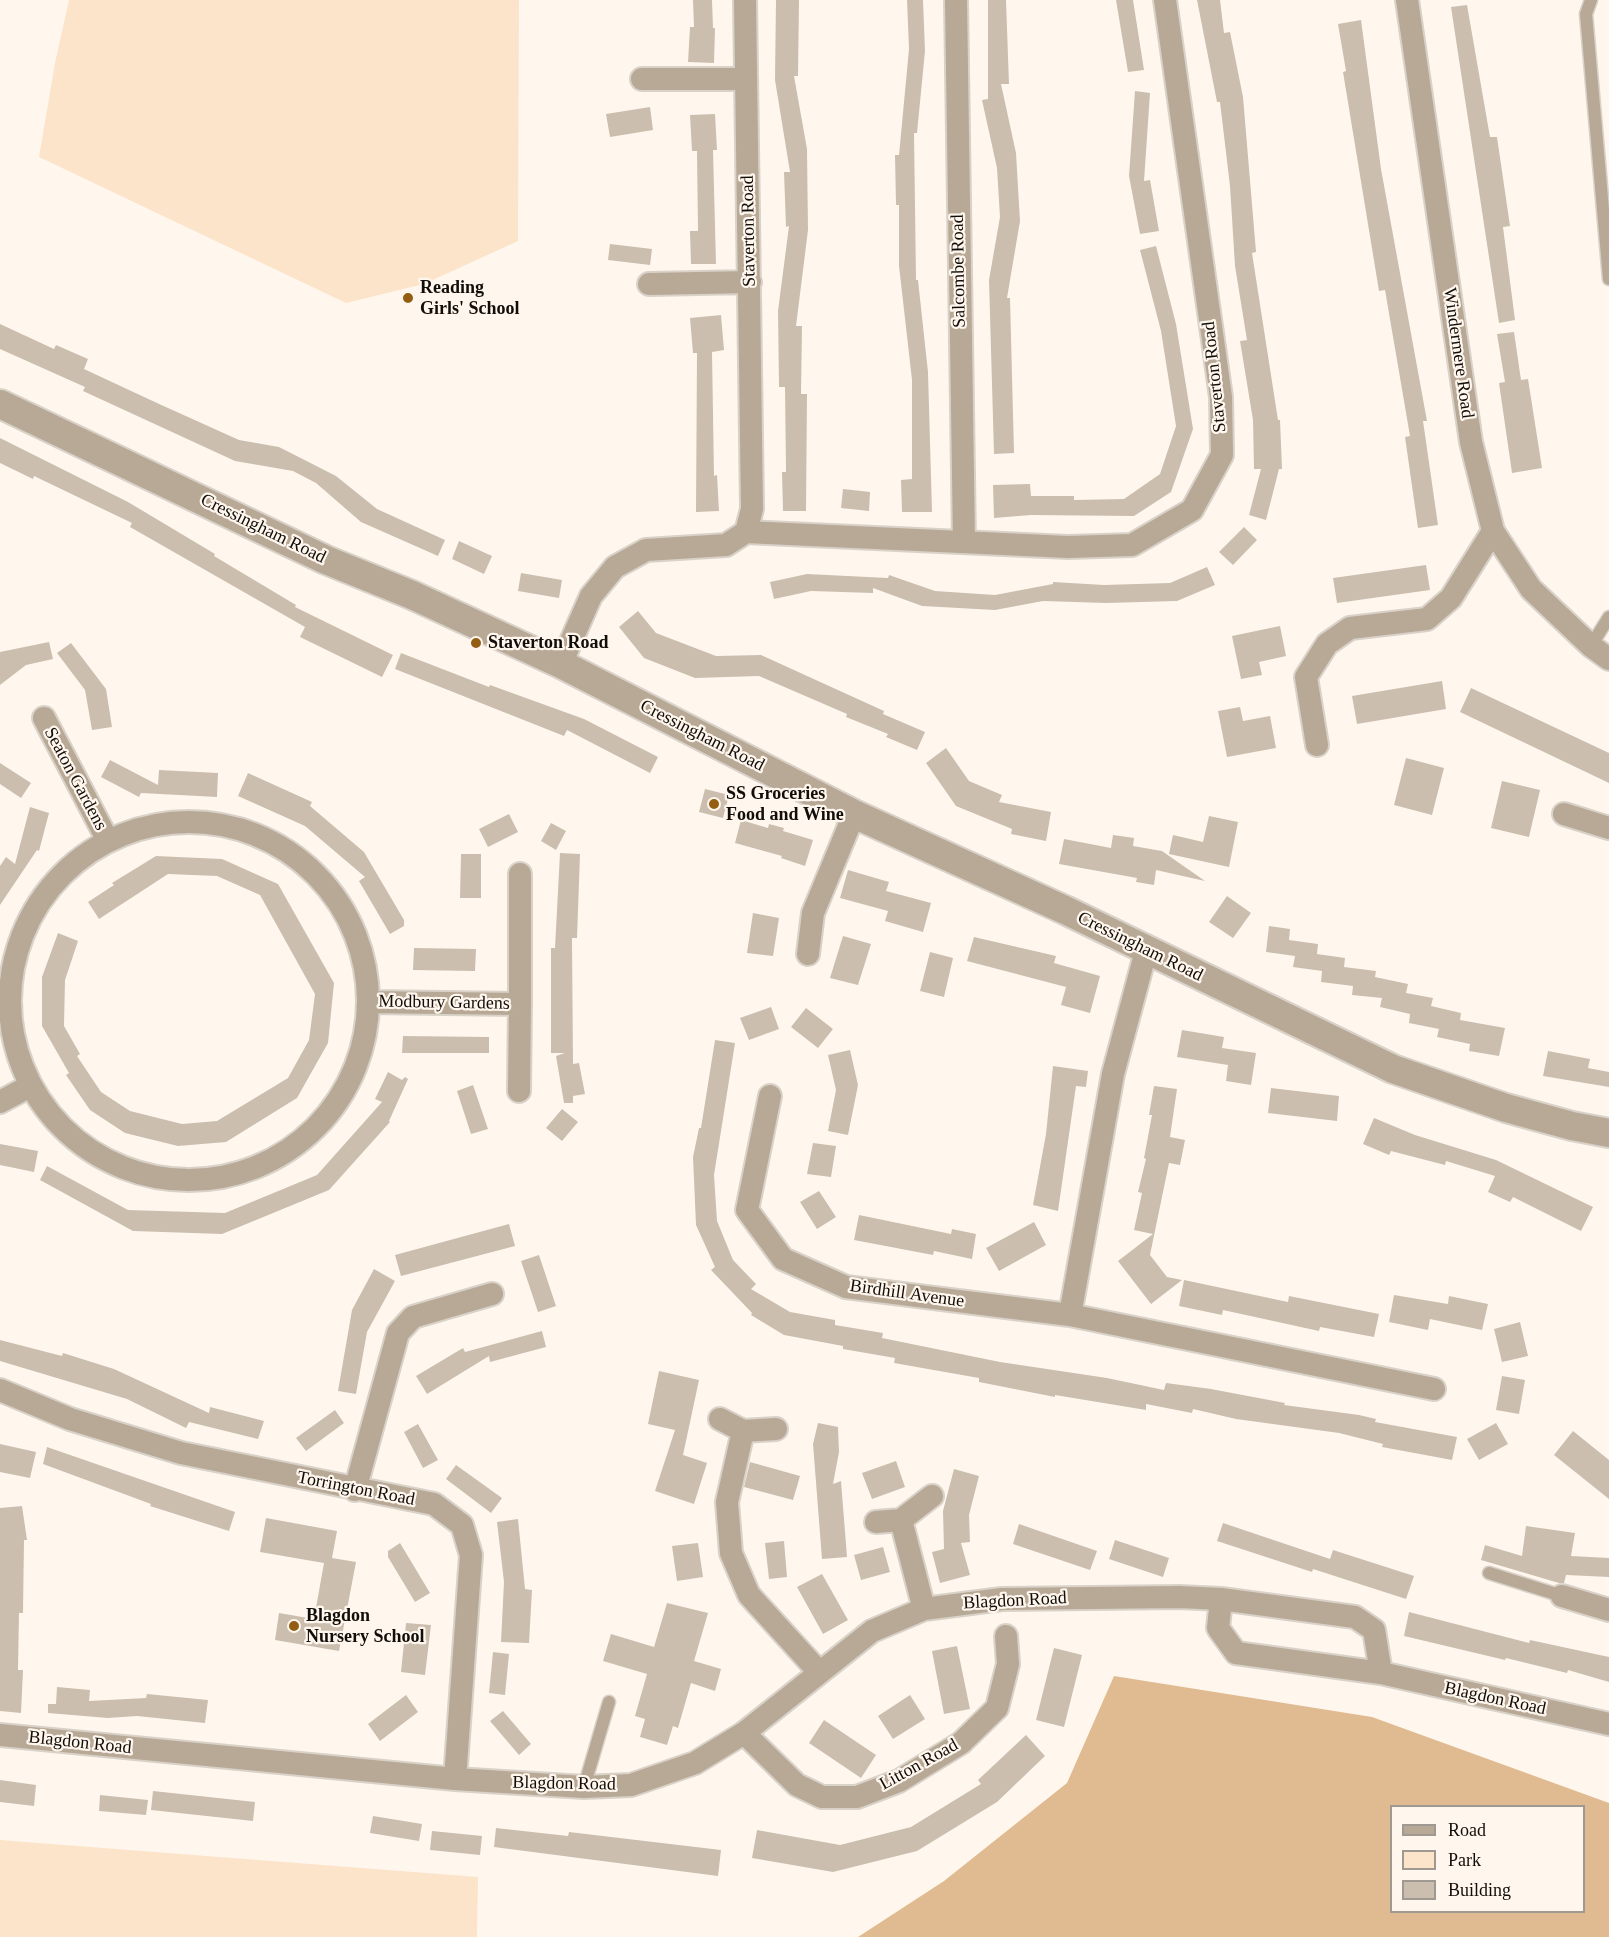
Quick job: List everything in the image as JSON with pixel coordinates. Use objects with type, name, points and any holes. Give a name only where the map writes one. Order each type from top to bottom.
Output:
[{"type":"street","name":"Staverton Road","points":[[746,0],[745,79],[752,509],[746,532]]},
{"type":"street","name":"Salcombe Road","points":[[956,0],[964,542]]},
{"type":"street","name":"Staverton Road","points":[[561,664],[591,597],[615,567],[646,550],[726,545],[746,532],[1068,547],[1132,545],[1192,510],[1222,455],[1221,397],[1166,0]]},
{"type":"street","name":"Windermere Road","points":[[1407,0],[1471,442],[1493,531],[1531,589],[1590,646],[1609,659]]},
{"type":"street","points":[[642,79],[745,79]]},
{"type":"street","points":[[649,284],[750,282]]},
{"type":"street","name":"Cressingham Road","points":[[0,404],[326,560],[412,595],[561,664],[854,814],[988,873],[1146,951],[1404,1073],[1506,1108],[1572,1126],[1609,1133]]},
{"type":"street","points":[[1317,745],[1306,677],[1327,644],[1350,628],[1427,619],[1451,598],[1493,531]]},
{"type":"street","name":"Seaton Gardens","points":[[44,718],[107,839]]},
{"type":"street","points":[[808,954],[813,913],[854,814]]},
{"type":"street","points":[[1564,814],[1609,828]]},
{"type":"street","points":[[165,823],[222,824],[253,832],[288,851],[322,881],[344,909],[363,951],[368,1002],[361,1056],[333,1108],[291,1149],[237,1174],[178,1181],[127,1169],[71,1137],[30,1086],[14,1039],[10,995],[18,945],[39,906],[73,864],[107,839],[165,823]]},
{"type":"street","name":"Modbury Gardens","points":[[519,1090],[520,874]]},
{"type":"street","points":[[1070,1315],[1113,1074],[1146,951]]},
{"type":"street","name":"Modbury Gardens","points":[[368,1002],[520,1004]]},
{"type":"street","points":[[0,1102],[30,1086]]},
{"type":"street","name":"Birdhill Avenue","points":[[770,1096],[747,1210],[783,1259],[846,1287],[1070,1315],[1434,1389]]},
{"type":"street","points":[[355,1490],[398,1333],[413,1317],[492,1294]]},
{"type":"street","name":"Torrington Road","points":[[0,1390],[70,1419],[181,1453],[355,1490],[434,1504],[462,1525],[471,1555],[455,1779]]},
{"type":"street","points":[[720,1419],[743,1431],[776,1429]]},
{"type":"street","points":[[743,1431],[727,1502],[731,1553],[749,1595],[819,1672]]},
{"type":"street","points":[[876,1522],[901,1520],[932,1496]]},
{"type":"street","points":[[901,1520],[924,1609]]},
{"type":"street","points":[[1562,1596],[1609,1611]]},
{"type":"street","name":"Blagdon Road","points":[[0,1735],[455,1779],[584,1787],[631,1785],[695,1763],[744,1733],[872,1631],[924,1609],[1002,1599],[1179,1597],[1221,1599],[1355,1617],[1374,1630],[1381,1673]]},
{"type":"street","name":"Blagdon Road","points":[[1221,1599],[1218,1628],[1236,1653],[1381,1673],[1609,1724]]},
{"type":"street","name":"Litton Road","points":[[744,1733],[797,1785],[822,1797],[857,1797],[899,1781],[961,1743],[997,1708],[1008,1664],[1006,1636]]},
{"type":"lane","points":[[1591,0],[1586,14],[1609,279]]},
{"type":"lane","points":[[1590,646],[1609,617]]},
{"type":"lane","points":[[1489,1573],[1562,1596]]},
{"type":"lane","points":[[584,1787],[609,1701]]},
{"type":"green space","name":"Reading Girls' School","points":[[69,0],[519,0],[518,241],[424,284],[346,303],[39,157],[55,63]]},
{"type":"green space","points":[[0,1840],[478,1877],[477,1937],[0,1937]]},
{"type":"shaded area","points":[[1114,1676],[1372,1717],[1609,1803],[1609,1937],[858,1937],[944,1881],[1067,1783]]},
{"type":"building","points":[[693,0],[712,0],[713,28],[715,28],[714,63],[688,62],[690,27],[694,27]]},
{"type":"building","points":[[776,0],[799,0],[798,76],[794,76],[807,149],[808,230],[796,326],[802,326],[801,394],[807,394],[806,511],[783,511],[782,472],[786,472],[785,387],[779,387],[778,311],[789,226],[786,227],[784,172],[790,172],[775,80]]},
{"type":"building","points":[[907,0],[923,0],[925,51],[917,133],[914,133],[916,280],[918,280],[928,372],[932,512],[902,512],[901,480],[912,479],[912,380],[899,266],[899,205],[896,205],[895,155],[899,155],[909,49]]},
{"type":"building","points":[[988,0],[1006,0],[1009,84],[1001,84],[1016,153],[1020,221],[1007,298],[1010,298],[1014,453],[994,454],[989,280],[1000,217],[997,168],[982,100],[988,99]]},
{"type":"building","points":[[1116,0],[1133,0],[1144,70],[1128,72]]},
{"type":"building","points":[[1197,0],[1220,0],[1224,33],[1230,32],[1243,97],[1256,252],[1252,253],[1278,420],[1280,420],[1282,469],[1279,469],[1266,520],[1249,515],[1261,469],[1254,469],[1253,420],[1240,341],[1247,340],[1235,266],[1230,186],[1220,102],[1217,102]]},
{"type":"building","points":[[1467,5],[1490,137],[1497,137],[1510,226],[1503,227],[1515,320],[1499,323],[1451,7]]},
{"type":"building","points":[[1361,20],[1381,169],[1427,421],[1423,421],[1438,525],[1418,528],[1405,437],[1410,436],[1385,290],[1379,291],[1343,72],[1346,71],[1338,24]]},
{"type":"building","points":[[1135,91],[1150,93],[1144,181],[1150,180],[1159,231],[1140,234],[1129,176]]},
{"type":"building","points":[[650,107],[653,130],[610,137],[606,114]]},
{"type":"building","points":[[715,114],[717,150],[713,150],[716,264],[691,264],[690,231],[698,231],[697,151],[692,151],[690,115]]},
{"type":"building","points":[[610,244],[652,249],[650,265],[608,260]]},
{"type":"building","points":[[1156,246],[1176,324],[1193,429],[1171,492],[1134,516],[1031,515],[994,518],[993,485],[1030,484],[1031,496],[1074,496],[1074,500],[1124,499],[1160,474],[1176,426],[1161,331],[1140,250]]},
{"type":"building","points":[[721,315],[724,350],[712,352],[714,476],[717,475],[719,511],[696,512],[697,353],[693,353],[690,318]]},
{"type":"building","points":[[0,324],[54,349],[56,345],[88,359],[84,369],[157,403],[239,440],[279,447],[336,476],[377,509],[445,540],[438,556],[361,522],[316,483],[293,471],[235,461],[83,391],[85,387],[0,349]]},
{"type":"building","points":[[1514,332],[1521,380],[1528,379],[1542,468],[1512,473],[1499,383],[1505,382],[1497,334]]},
{"type":"building","points":[[0,438],[128,502],[215,554],[214,556],[296,605],[295,607],[393,655],[382,677],[300,637],[305,627],[130,527],[132,523],[34,476],[33,479],[0,463]]},
{"type":"building","points":[[843,489],[870,492],[869,511],[841,508]]},
{"type":"building","points":[[1244,527],[1257,540],[1233,565],[1219,552]]},
{"type":"building","points":[[459,541],[492,556],[484,574],[452,559]]},
{"type":"building","points":[[1426,565],[1430,590],[1337,603],[1333,578]]},
{"type":"building","points":[[1207,567],[1215,585],[1177,601],[1106,603],[1043,601],[995,610],[922,606],[873,588],[873,593],[811,591],[774,599],[770,582],[807,574],[888,578],[889,575],[935,591],[995,595],[1053,584],[1053,582],[1104,585],[1170,583]]},
{"type":"building","points":[[521,573],[562,580],[559,598],[518,591]]},
{"type":"building","points":[[638,611],[656,633],[716,656],[761,655],[884,711],[883,714],[925,732],[917,750],[886,737],[888,734],[846,717],[847,714],[759,676],[695,678],[644,658],[619,627]]},
{"type":"building","points":[[1280,626],[1286,656],[1259,662],[1262,675],[1241,679],[1232,636]]},
{"type":"building","points":[[49,642],[53,659],[26,665],[0,685],[0,652]]},
{"type":"building","points":[[71,643],[106,689],[112,727],[92,730],[85,690],[57,653]]},
{"type":"building","points":[[401,653],[489,687],[490,685],[584,719],[658,757],[650,773],[567,730],[564,736],[395,669]]},
{"type":"building","points":[[1442,681],[1446,709],[1357,724],[1352,696]]},
{"type":"building","points":[[1471,688],[1609,753],[1609,783],[1460,712]]},
{"type":"building","points":[[1240,707],[1243,721],[1270,716],[1276,748],[1227,757],[1218,711]]},
{"type":"building","points":[[946,748],[969,781],[1002,795],[999,802],[1051,812],[1046,841],[1011,834],[1012,829],[956,806],[926,763]]},
{"type":"building","points":[[1406,758],[1444,768],[1432,815],[1394,805]]},
{"type":"building","points":[[110,760],[158,785],[159,770],[218,773],[217,797],[141,793],[139,797],[101,777]]},
{"type":"building","points":[[0,763],[31,783],[21,798],[0,784]]},
{"type":"building","points":[[248,773],[312,802],[310,806],[364,852],[404,920],[404,926],[390,934],[359,881],[365,877],[305,826],[238,796]]},
{"type":"building","points":[[1502,781],[1540,790],[1529,837],[1491,828]]},
{"type":"building","name":"SS Groceries Food and Wine","points":[[705,789],[729,795],[723,818],[699,812]]},
{"type":"building","points":[[30,807],[49,813],[39,851],[37,850],[0,905],[0,866],[6,857],[15,864]]},
{"type":"building","points":[[509,814],[518,832],[488,847],[479,829]]},
{"type":"building","points":[[1209,816],[1238,822],[1229,867],[1169,854],[1173,835],[1203,842]]},
{"type":"building","points":[[741,820],[768,828],[769,824],[784,828],[783,831],[813,840],[805,866],[781,858],[782,856],[735,843]]},
{"type":"building","points":[[551,823],[566,831],[556,850],[541,841]]},
{"type":"building","points":[[1113,835],[1134,838],[1133,846],[1162,851],[1205,881],[1156,870],[1154,885],[1136,882],[1137,878],[1059,864],[1064,839],[1111,848]]},
{"type":"building","points":[[560,853],[580,854],[577,938],[572,938],[573,1064],[579,1063],[585,1094],[573,1096],[573,1103],[564,1103],[556,1056],[565,1053],[551,1053],[551,948],[555,948]]},
{"type":"building","points":[[461,854],[481,854],[481,898],[460,898]]},
{"type":"building","points":[[156,856],[222,859],[278,884],[334,983],[328,1043],[297,1098],[226,1142],[178,1146],[125,1133],[90,1110],[66,1075],[69,1073],[42,1026],[42,977],[58,933],[78,941],[65,980],[64,1026],[80,1054],[77,1056],[101,1092],[130,1111],[182,1124],[217,1121],[288,1078],[309,1040],[315,994],[260,895],[217,876],[168,874],[99,919],[88,902],[114,885],[112,883]]},
{"type":"building","points":[[848,870],[889,882],[886,891],[931,903],[923,932],[885,921],[888,911],[840,898]]},
{"type":"building","points":[[1227,896],[1251,913],[1233,938],[1209,922]]},
{"type":"building","points":[[753,913],[779,918],[773,956],[747,953]]},
{"type":"building","points":[[1269,926],[1290,929],[1289,940],[1318,944],[1317,954],[1345,958],[1344,967],[1376,971],[1375,977],[1408,984],[1406,993],[1433,998],[1431,1006],[1461,1013],[1460,1020],[1505,1028],[1499,1056],[1469,1051],[1470,1044],[1437,1037],[1439,1029],[1409,1023],[1410,1014],[1380,1007],[1382,998],[1352,995],[1353,986],[1321,982],[1322,971],[1293,967],[1295,956],[1266,952]]},
{"type":"building","points":[[843,936],[871,944],[858,985],[830,978]]},
{"type":"building","points":[[974,937],[1056,956],[1054,963],[1100,976],[1090,1013],[1061,1005],[1066,987],[967,961]]},
{"type":"building","points":[[414,948],[476,949],[475,971],[413,970]]},
{"type":"building","points":[[930,952],[953,958],[944,997],[920,991]]},
{"type":"building","points":[[771,1007],[779,1029],[749,1040],[740,1018]]},
{"type":"building","points":[[806,1008],[833,1029],[818,1048],[791,1027]]},
{"type":"building","points":[[1182,1030],[1224,1037],[1222,1048],[1256,1053],[1251,1085],[1226,1081],[1228,1065],[1177,1057]]},
{"type":"building","points":[[403,1036],[489,1037],[489,1053],[402,1053]]},
{"type":"building","points":[[715,1040],[735,1043],[714,1175],[717,1221],[733,1260],[756,1284],[751,1289],[790,1312],[835,1320],[835,1325],[883,1333],[882,1338],[1000,1362],[1107,1378],[1164,1390],[1166,1383],[1211,1389],[1285,1403],[1284,1405],[1359,1415],[1376,1419],[1375,1422],[1457,1437],[1452,1460],[1382,1447],[1383,1444],[1339,1433],[1236,1419],[1193,1409],[1192,1413],[1146,1404],[1146,1410],[1055,1395],[1055,1397],[979,1382],[979,1378],[894,1363],[895,1358],[784,1335],[751,1315],[752,1313],[711,1270],[715,1267],[696,1225],[693,1157],[699,1128],[701,1128]]},
{"type":"building","points":[[850,1050],[858,1085],[848,1135],[828,1131],[836,1090],[828,1055]]},
{"type":"building","points":[[1548,1051],[1590,1059],[1588,1068],[1609,1072],[1609,1087],[1543,1076]]},
{"type":"building","points":[[1053,1066],[1088,1071],[1086,1087],[1076,1086],[1058,1211],[1033,1205],[1046,1134]]},
{"type":"building","points":[[388,1072],[402,1080],[405,1077],[408,1079],[390,1122],[329,1190],[222,1234],[133,1231],[40,1180],[47,1166],[128,1210],[225,1213],[317,1175],[382,1102],[375,1099]]},
{"type":"building","points":[[473,1085],[488,1129],[471,1134],[457,1091]]},
{"type":"building","points":[[1154,1086],[1177,1089],[1170,1137],[1185,1140],[1180,1165],[1169,1163],[1150,1255],[1167,1277],[1182,1280],[1151,1304],[1118,1261],[1153,1234],[1134,1230],[1142,1193],[1138,1192],[1146,1159],[1144,1158],[1152,1115],[1149,1115]]},
{"type":"building","points":[[1271,1088],[1339,1096],[1337,1121],[1268,1113]]},
{"type":"building","points":[[562,1109],[578,1122],[562,1141],[546,1128]]},
{"type":"building","points":[[1374,1118],[1415,1135],[1496,1160],[1593,1207],[1581,1231],[1513,1197],[1510,1202],[1488,1192],[1495,1176],[1446,1161],[1445,1165],[1391,1151],[1389,1155],[1363,1144]]},
{"type":"building","points":[[813,1143],[836,1146],[831,1177],[807,1174]]},
{"type":"building","points":[[0,1144],[38,1151],[34,1172],[0,1165]]},
{"type":"building","points":[[819,1191],[836,1217],[817,1229],[800,1202]]},
{"type":"building","points":[[859,1215],[951,1234],[952,1229],[976,1234],[972,1259],[934,1251],[933,1255],[854,1240]]},
{"type":"building","points":[[1034,1222],[1046,1245],[999,1271],[986,1248]]},
{"type":"building","points":[[509,1224],[515,1246],[401,1276],[395,1255]]},
{"type":"building","points":[[539,1255],[556,1306],[538,1312],[521,1261]]},
{"type":"building","points":[[374,1269],[395,1281],[367,1332],[356,1394],[338,1391],[352,1310]]},
{"type":"building","points":[[1184,1280],[1288,1302],[1289,1296],[1379,1314],[1374,1337],[1320,1327],[1319,1331],[1223,1310],[1222,1315],[1179,1306]]},
{"type":"building","points":[[1394,1295],[1448,1304],[1449,1296],[1488,1304],[1482,1330],[1430,1319],[1428,1330],[1389,1322]]},
{"type":"building","points":[[1520,1322],[1528,1356],[1502,1362],[1494,1329]]},
{"type":"building","points":[[542,1331],[546,1347],[490,1362],[489,1356],[427,1394],[416,1376],[463,1348],[465,1352]]},
{"type":"building","points":[[0,1340],[62,1356],[63,1353],[114,1369],[209,1413],[210,1407],[264,1421],[258,1439],[189,1422],[186,1428],[127,1399],[0,1361]]},
{"type":"building","points":[[659,1371],[699,1380],[683,1455],[707,1463],[694,1504],[655,1491],[675,1430],[648,1424]]},
{"type":"building","points":[[1502,1376],[1525,1380],[1519,1414],[1496,1410]]},
{"type":"building","points":[[335,1410],[344,1423],[306,1451],[296,1438]]},
{"type":"building","points":[[818,1423],[838,1427],[839,1452],[833,1484],[841,1481],[847,1557],[822,1559],[813,1444]]},
{"type":"building","points":[[1496,1423],[1508,1444],[1479,1460],[1467,1439]]},
{"type":"building","points":[[418,1424],[438,1460],[423,1468],[404,1432]]},
{"type":"building","points":[[1573,1431],[1609,1460],[1609,1499],[1554,1455]]},
{"type":"building","points":[[0,1444],[36,1452],[30,1478],[0,1472]]},
{"type":"building","points":[[47,1447],[235,1512],[229,1531],[150,1506],[151,1504],[43,1464]]},
{"type":"building","points":[[896,1461],[905,1487],[872,1499],[862,1473]]},
{"type":"building","points":[[750,1462],[800,1476],[793,1500],[744,1487]]},
{"type":"building","points":[[456,1465],[502,1498],[491,1513],[446,1479]]},
{"type":"building","points":[[954,1469],[979,1476],[969,1515],[970,1542],[961,1543],[970,1575],[940,1583],[932,1552],[944,1549],[943,1511]]},
{"type":"building","points":[[22,1506],[27,1540],[24,1540],[23,1613],[19,1613],[18,1670],[23,1670],[21,1713],[0,1711],[0,1508]]},
{"type":"building","points":[[266,1518],[337,1531],[332,1558],[356,1562],[339,1651],[275,1640],[279,1613],[314,1619],[324,1563],[260,1552]]},
{"type":"building","points":[[518,1519],[525,1589],[532,1590],[529,1643],[501,1642],[504,1582],[497,1522]]},
{"type":"building","points":[[1223,1523],[1330,1559],[1333,1550],[1414,1576],[1406,1599],[1217,1541]]},
{"type":"building","points":[[1019,1524],[1097,1551],[1090,1570],[1013,1544]]},
{"type":"building","points":[[1526,1526],[1575,1533],[1571,1556],[1609,1558],[1609,1577],[1566,1575],[1564,1583],[1559,1583],[1481,1560],[1485,1545],[1522,1556]]},
{"type":"building","points":[[1115,1540],[1169,1558],[1163,1577],[1109,1559]]},
{"type":"building","points":[[784,1541],[787,1577],[769,1579],[765,1543]]},
{"type":"building","points":[[400,1543],[430,1593],[415,1602],[388,1557],[388,1551]]},
{"type":"building","points":[[698,1543],[703,1577],[677,1581],[672,1546]]},
{"type":"building","points":[[883,1547],[890,1572],[861,1580],[854,1555]]},
{"type":"building","points":[[822,1574],[848,1620],[823,1634],[797,1587]]},
{"type":"building","points":[[667,1603],[708,1613],[694,1661],[721,1669],[715,1691],[691,1683],[678,1728],[673,1726],[667,1745],[640,1737],[645,1719],[635,1716],[647,1674],[603,1661],[611,1634],[654,1647]]},
{"type":"building","points":[[1409,1612],[1529,1643],[1530,1640],[1609,1657],[1609,1682],[1568,1670],[1567,1673],[1404,1636]]},
{"type":"building","points":[[406,1623],[431,1625],[425,1675],[401,1672]]},
{"type":"building","points":[[957,1646],[970,1709],[944,1714],[932,1651]]},
{"type":"building","points":[[1054,1648],[1082,1655],[1064,1727],[1036,1720]]},
{"type":"building","points":[[493,1652],[509,1654],[505,1695],[489,1693]]},
{"type":"building","points":[[57,1687],[90,1690],[89,1701],[146,1698],[147,1694],[208,1700],[205,1723],[137,1716],[108,1718],[48,1713],[48,1704],[56,1704]]},
{"type":"building","points":[[406,1695],[418,1712],[380,1741],[368,1724]]},
{"type":"building","points":[[910,1695],[925,1719],[893,1739],[878,1716]]},
{"type":"building","points":[[503,1711],[531,1744],[519,1755],[490,1721]]},
{"type":"building","points":[[824,1720],[876,1755],[861,1778],[809,1743]]},
{"type":"building","points":[[1026,1735],[1045,1756],[997,1802],[917,1851],[833,1872],[752,1858],[757,1830],[840,1845],[911,1827],[981,1784],[978,1780]]},
{"type":"building","points":[[0,1780],[36,1785],[34,1806],[0,1802]]},
{"type":"building","points":[[153,1791],[255,1802],[253,1821],[151,1810]]},
{"type":"building","points":[[100,1795],[148,1800],[146,1815],[99,1811]]},
{"type":"building","points":[[373,1816],[422,1824],[419,1841],[370,1833]]},
{"type":"building","points":[[496,1828],[568,1836],[569,1832],[721,1850],[718,1876],[494,1847]]},
{"type":"building","points":[[432,1831],[482,1836],[480,1855],[430,1850]]},
{"type":"place","name":"Reading Girls' School","points":[[408,298]]},
{"type":"place","name":"Staverton Road","points":[[476,643]]},
{"type":"place","name":"SS Groceries Food and Wine","points":[[714,804]]},
{"type":"place","name":"Blagdon Nursery School","points":[[294,1626]]}]
